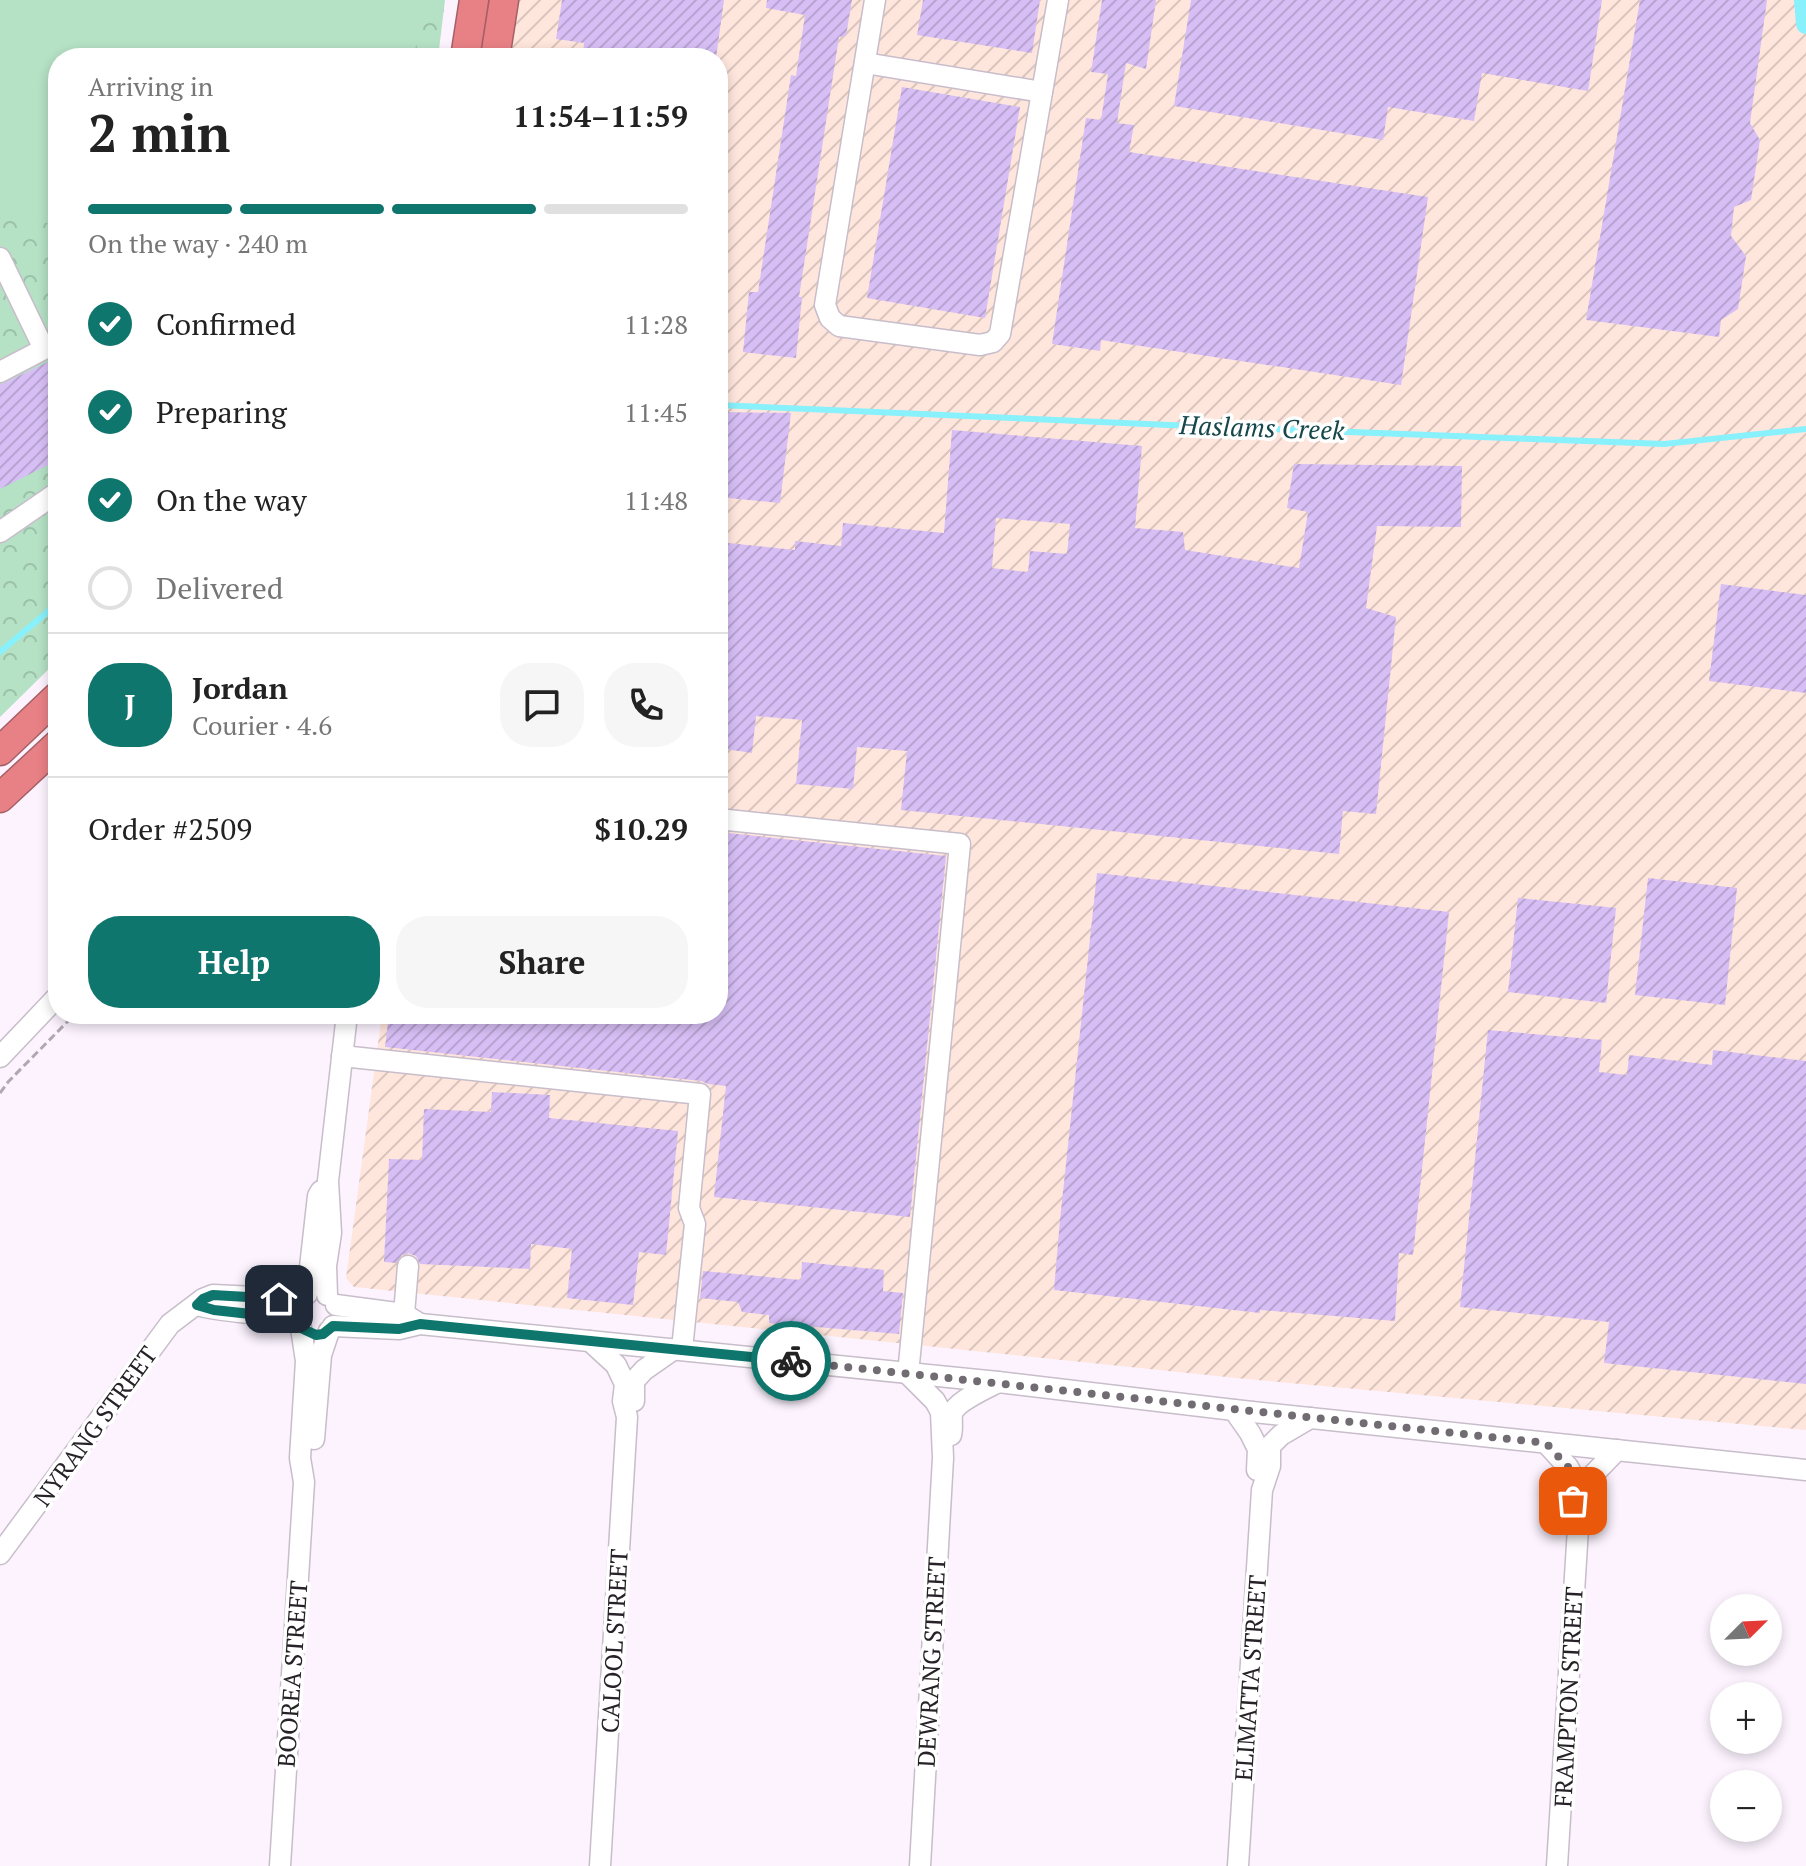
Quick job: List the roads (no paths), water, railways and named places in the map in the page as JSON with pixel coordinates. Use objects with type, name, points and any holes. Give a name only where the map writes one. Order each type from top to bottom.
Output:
[{"type":"highway","points":[[467,48],[474,0]]},
{"type":"highway","points":[[497,48],[504,0]]},
{"type":"highway","points":[[0,751],[48,705]]},
{"type":"highway","points":[[0,798],[48,753]]},
{"type":"street","points":[[875,0],[825,305],[830,318],[839,326],[980,345],[993,342],[1000,334],[1058,0]]},
{"type":"street","points":[[865,63],[1042,92]]},
{"type":"street","points":[[0,258],[48,341]]},
{"type":"street","points":[[0,372],[48,348]]},
{"type":"street","points":[[0,532],[48,499]]},
{"type":"street","points":[[728,820],[960,844],[908,1374]]},
{"type":"street","points":[[0,1057],[48,1007]]},
{"type":"street","points":[[318,1298],[331,1233],[328,1181],[346,1024]]},
{"type":"street","points":[[342,1056],[700,1094],[689,1208],[695,1224],[678,1349]]},
{"type":"street","points":[[408,1266],[412,1319]]},
{"type":"street","name":"NYRANG STREET","points":[[0,1554],[170,1324],[213,1295],[318,1298],[412,1319],[590,1341],[1806,1470]]},
{"type":"street","name":"BOOREA STREET","points":[[280,1866],[304,1482],[300,1458],[306,1361],[295,1313],[318,1298],[337,1319],[321,1355],[313,1454],[304,1482]]},
{"type":"street","points":[[197,1305],[214,1310],[261,1314],[299,1325]]},
{"type":"street","name":"NYRANG STREET","points":[[299,1325],[316,1335],[331,1328],[399,1329],[412,1319]]},
{"type":"street","name":"CALOOL STREET","points":[[590,1341],[616,1365],[625,1384],[623,1401],[627,1417],[600,1866]]},
{"type":"street","name":"CALOOL STREET","points":[[627,1417],[634,1400],[634,1381],[644,1370],[678,1349]]},
{"type":"street","name":"DEWRANG STREET","points":[[908,1374],[935,1401],[941,1412],[943,1458],[920,1866]]},
{"type":"street","name":"DEWRANG STREET","points":[[943,1458],[953,1429],[952,1413],[960,1403],[998,1382]]},
{"type":"street","name":"ELIMATTA STREET","points":[[1234,1410],[1258,1449],[1257,1469],[1262,1490]]},
{"type":"street","name":"ELIMATTA STREET","points":[[1238,1866],[1262,1490],[1270,1466],[1270,1446],[1281,1435],[1310,1418]]},
{"type":"street","name":"FRAMPTON STREET","points":[[1546,1443],[1568,1467],[1575,1480],[1573,1501],[1578,1528]]},
{"type":"street","name":"FRAMPTON STREET","points":[[1557,1866],[1578,1528],[1586,1499],[1586,1482],[1617,1450]]},
{"type":"waterway","points":[[1804,0],[1806,24]]},
{"type":"waterway","name":"Haslams Creek","points":[[728,405],[1664,444],[1806,429]]},
{"type":"waterway","points":[[0,652],[48,611]]}]
